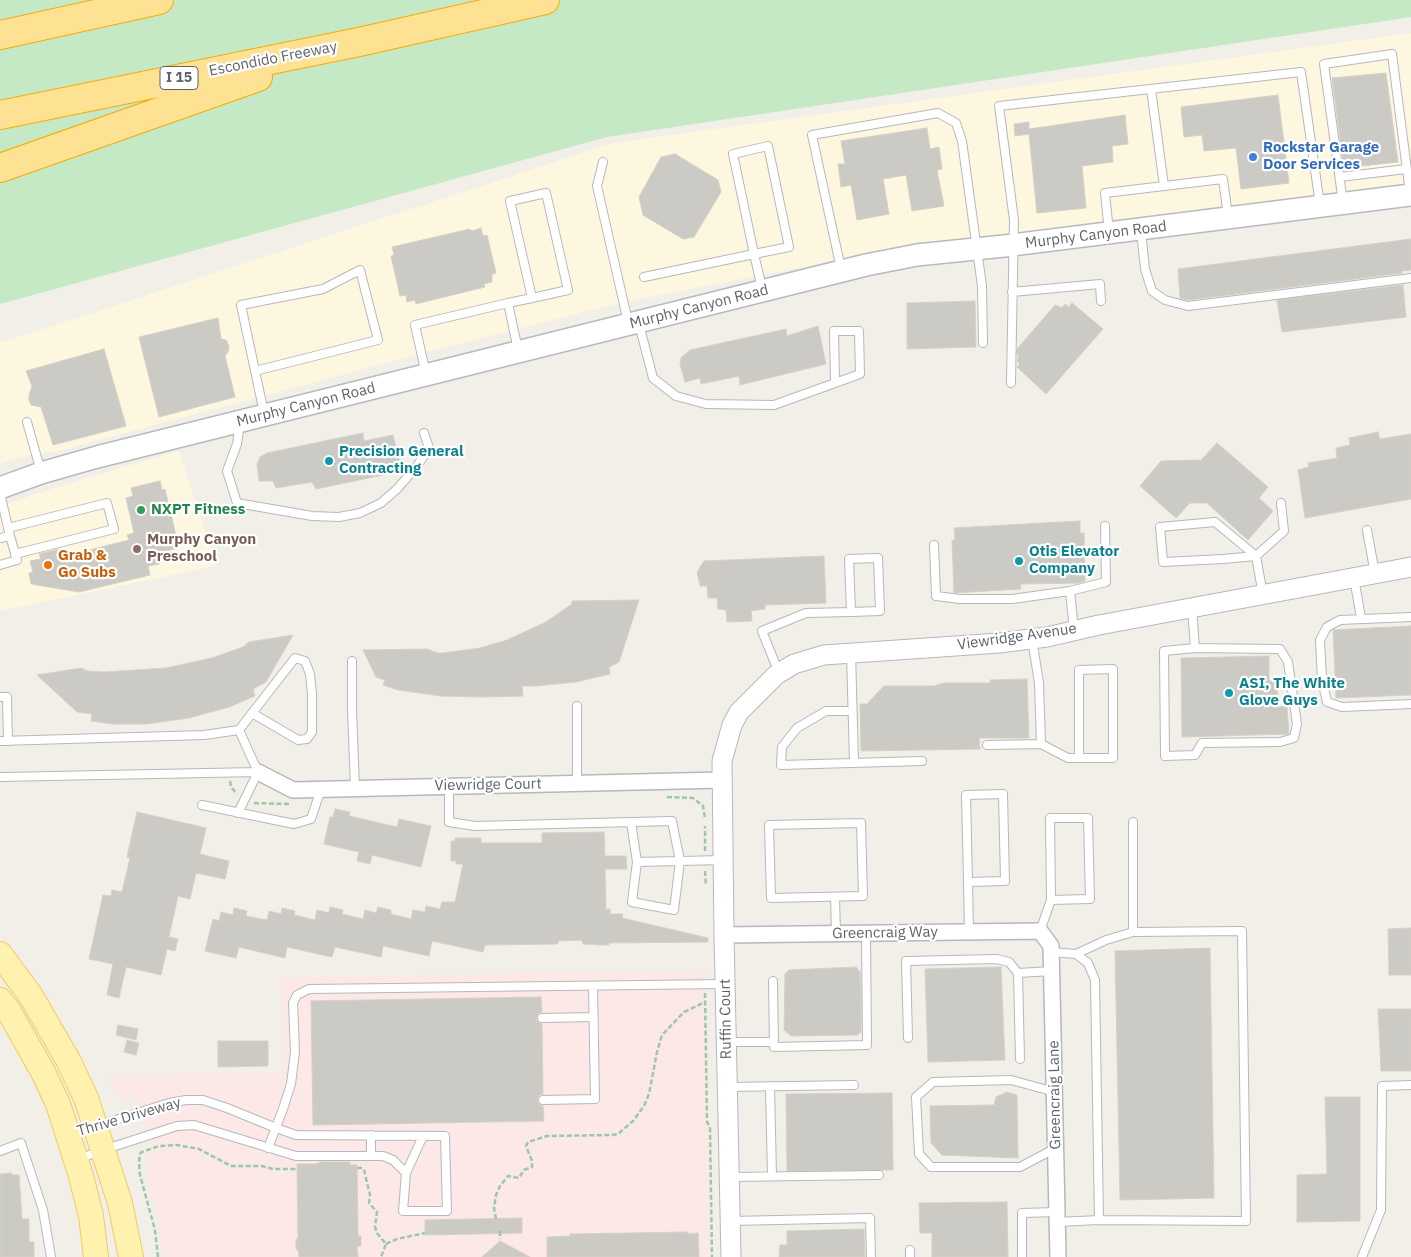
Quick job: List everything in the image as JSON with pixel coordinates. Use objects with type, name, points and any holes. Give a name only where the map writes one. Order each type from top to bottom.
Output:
[{"type":"highway","points":[[0,35],[159,0]]},
{"type":"highway","name":"Escondido Freeway","points":[[0,115],[359,42],[545,0]]},
{"type":"highway","points":[[0,168],[359,42]]},
{"type":"main road","name":"Murphy Canyon Road","points":[[0,488],[41,473],[97,457],[866,265],[917,255],[1012,245],[1410,195]]},
{"type":"main road","points":[[0,954],[31,996],[68,1060],[86,1098],[120,1203],[131,1257]]},
{"type":"main road","points":[[0,1000],[8,1010],[43,1072],[58,1104],[91,1216],[96,1257]]},
{"type":"street","name":"Viewridge Avenue","points":[[722,780],[722,761],[732,725],[739,712],[779,673],[794,664],[824,655],[1032,639],[1411,567]]},
{"type":"street","name":"Viewridge Court","points":[[258,772],[293,790],[318,796],[355,788],[722,780]]},
{"type":"street","name":"Ruffin Court","points":[[722,780],[714,860],[724,936],[731,1257]]},
{"type":"street","name":"Greencraig Way","points":[[724,936],[969,932],[1042,934]]},
{"type":"street","name":"Greencraig Lane","points":[[1042,934],[1051,946],[1058,1257]]},
{"type":"lane","points":[[1343,204],[1324,64],[1392,54],[1410,195]]},
{"type":"lane","points":[[1011,383],[1012,245],[1014,220],[1000,106],[1301,72],[1320,207]]},
{"type":"lane","points":[[1151,89],[1164,186]]},
{"type":"lane","points":[[842,271],[812,135],[938,113],[956,123],[962,141],[982,286],[983,343]]},
{"type":"lane","points":[[644,277],[754,254],[789,247],[768,146],[733,154],[754,254],[762,291]]},
{"type":"lane","points":[[602,162],[597,186],[633,323],[653,378],[676,396],[706,404],[774,405],[860,374],[859,331],[834,331],[835,383]]},
{"type":"lane","points":[[1340,177],[1406,169]]},
{"type":"lane","points":[[1110,233],[1105,193],[1223,179],[1228,218]]},
{"type":"lane","points":[[426,375],[415,325],[568,290],[546,193],[510,201],[532,298]]},
{"type":"lane","points":[[1141,229],[1146,269],[1152,290],[1165,300],[1188,306],[1411,278]]},
{"type":"lane","points":[[255,372],[378,340],[360,270],[323,289],[241,306],[255,372],[265,415]]},
{"type":"lane","points":[[1012,292],[1100,284],[1101,301]]},
{"type":"lane","points":[[508,303],[518,352]]},
{"type":"lane","points":[[240,421],[237,444],[227,471],[237,503],[312,516],[339,517],[360,513],[381,503],[397,489],[417,466],[429,448],[424,433]]},
{"type":"lane","points":[[27,422],[41,473]]},
{"type":"lane","points":[[0,493],[17,560],[0,565]]},
{"type":"lane","points":[[0,538],[9,532],[107,503],[114,530],[15,554]]},
{"type":"lane","points":[[1262,595],[1256,556],[1216,522],[1160,527],[1163,562],[1256,556],[1284,532],[1281,503]]},
{"type":"lane","points":[[934,545],[936,596],[960,599],[1012,599],[1070,591],[1106,582],[1105,526]]},
{"type":"lane","points":[[1367,530],[1375,574]]},
{"type":"lane","points":[[779,673],[762,631],[806,613],[880,612],[878,558],[849,558],[851,612]]},
{"type":"lane","points":[[1354,578],[1360,618]]},
{"type":"lane","points":[[1070,591],[1074,631]]},
{"type":"lane","points":[[1192,608],[1195,648]]},
{"type":"lane","points":[[1411,617],[1340,620],[1327,626],[1320,640],[1322,680],[1327,702],[1342,707],[1411,704]]},
{"type":"lane","points":[[1032,639],[1039,683],[1041,744]]},
{"type":"lane","points":[[1195,648],[1280,649],[1288,662],[1297,724],[1294,738],[1280,742],[1202,742],[1194,755],[1165,756],[1164,651],[1195,648]]},
{"type":"lane","points":[[851,653],[854,762]]},
{"type":"lane","points":[[0,697],[7,697],[4,741],[204,735],[239,730],[252,713],[295,658],[305,661],[310,674],[312,694],[312,732],[307,739],[298,740],[252,713]]},
{"type":"lane","points":[[352,661],[355,788]]},
{"type":"lane","points":[[987,746],[1041,744],[1068,758],[1079,758],[1113,758],[1113,669],[1079,670],[1079,758]]},
{"type":"lane","points":[[577,706],[578,783]]},
{"type":"lane","points":[[852,711],[826,711],[798,728],[782,747],[781,765],[922,761]]},
{"type":"lane","points":[[239,730],[258,772]]},
{"type":"lane","points":[[0,777],[258,772]]},
{"type":"lane","points":[[238,813],[258,772]]},
{"type":"lane","points":[[449,786],[448,822],[475,826],[631,822],[672,821],[680,861],[674,910],[632,902],[638,862],[631,822]]},
{"type":"lane","points":[[968,882],[1005,881],[1003,794],[966,795],[969,932]]},
{"type":"lane","points":[[202,806],[294,824],[311,819],[318,796]]},
{"type":"lane","points":[[1042,934],[1050,900],[1050,818],[1088,818],[1090,899],[1050,900]]},
{"type":"lane","points":[[1133,822],[1133,932]]},
{"type":"lane","points":[[861,823],[863,896],[835,897],[771,898],[769,825],[861,823]]},
{"type":"lane","points":[[638,862],[714,860]]},
{"type":"lane","points":[[835,897],[836,934]]},
{"type":"lane","points":[[1022,1257],[1022,1213],[1099,1220],[1246,1222],[1242,931],[1133,932],[1106,940],[1076,954],[1051,952]]},
{"type":"lane","points":[[773,981],[774,1047],[867,1045],[866,934]]},
{"type":"lane","points":[[1076,954],[1088,963],[1094,980],[1099,1220]]},
{"type":"lane","points":[[908,1038],[906,962],[997,959],[1009,962],[1018,973],[1020,1059]]},
{"type":"lane","points":[[1018,973],[1052,971]]},
{"type":"lane","points":[[268,1148],[290,1084],[295,1052],[293,1003],[297,995],[308,989],[725,984]]},
{"type":"lane","points":[[543,1100],[595,1099],[593,986]]},
{"type":"lane","points":[[542,1018],[594,1017]]},
{"type":"lane","points":[[726,1042],[774,1042]]},
{"type":"lane","points":[[1054,1092],[1011,1080],[933,1082],[916,1097],[919,1154],[931,1167],[1020,1166],[1056,1148]]},
{"type":"lane","points":[[728,1087],[854,1085]]},
{"type":"lane","points":[[1362,1257],[1381,1210],[1382,1086],[1411,1085]]},
{"type":"lane","points":[[770,1086],[772,1176]]},
{"type":"lane","name":"Thrive Driveway","points":[[68,1134],[169,1103],[203,1100],[296,1135],[445,1136],[446,1211],[403,1211],[406,1173],[393,1160],[383,1156],[296,1156],[194,1125],[177,1126],[76,1160]]},
{"type":"lane","points":[[371,1135],[371,1156]]},
{"type":"lane","points":[[406,1173],[423,1136]]},
{"type":"lane","points":[[0,1151],[21,1143],[43,1210],[51,1257]]},
{"type":"lane","points":[[730,1177],[880,1175]]},
{"type":"lane","points":[[730,1222],[870,1218],[871,1257]]},
{"type":"path","points":[[227,773],[232,787],[240,798],[258,804],[318,796]]},
{"type":"path","points":[[667,797],[693,798],[703,806],[714,860],[706,886]]},
{"type":"path","points":[[704,985],[707,1122],[710,1127],[712,1257]]},
{"type":"path","points":[[496,1219],[494,1208],[500,1186],[508,1176],[519,1178],[524,1170],[532,1167],[532,1161],[526,1146],[528,1142],[547,1136],[618,1134],[633,1121],[644,1106],[649,1094],[662,1035],[684,1012],[705,1002]]},
{"type":"path","points":[[158,1257],[155,1230],[140,1175],[139,1162],[142,1152],[159,1146],[177,1144],[199,1149],[231,1166],[262,1166],[297,1170]]},
{"type":"path","points":[[357,1168],[364,1170],[370,1195],[369,1203],[377,1212],[375,1227],[377,1233],[386,1244]]},
{"type":"path","points":[[500,1231],[500,1239]]},
{"type":"path","points":[[381,1257],[386,1244],[397,1239],[425,1233]]},
{"type":"shaded area","points":[[1411,33],[1411,184],[1099,222],[827,262],[615,304],[438,349],[58,451],[23,457],[0,464],[0,343],[613,143]]},
{"type":"shaded area","points":[[179,451],[216,566],[0,611],[0,506]]},
{"type":"shaded area","points":[[705,970],[711,1257],[162,1257],[158,1226],[145,1165],[148,1155],[153,1149],[137,1098],[128,1099],[119,1096],[115,1092],[108,1074],[283,1073],[281,978]]},
{"type":"green space","points":[[0,0],[1411,0],[1411,17],[607,137],[0,304]]},
{"type":"building","points":[[1386,73],[1398,162],[1344,168],[1332,78]]},
{"type":"building","points":[[1278,95],[1289,183],[1241,189],[1236,148],[1204,151],[1202,135],[1184,137],[1181,107]]},
{"type":"building","points":[[1125,115],[1128,144],[1112,146],[1113,162],[1082,166],[1086,208],[1037,213],[1029,134],[1015,136],[1014,124],[1029,122],[1029,129]]},
{"type":"building","points":[[927,128],[930,149],[939,147],[942,169],[937,170],[944,206],[912,211],[906,175],[883,179],[889,214],[857,220],[851,185],[841,187],[838,164],[845,164],[841,141]]},
{"type":"building","points":[[675,154],[718,180],[721,192],[694,237],[683,239],[643,215],[639,197],[661,157]]},
{"type":"building","points":[[481,228],[483,236],[487,235],[496,273],[492,274],[492,282],[484,284],[485,287],[416,304],[415,300],[407,302],[406,295],[400,296],[391,256],[394,255],[392,247]]},
{"type":"building","points":[[1411,239],[1411,270],[1402,271],[1402,273],[1188,300],[1180,298],[1178,269]]},
{"type":"building","points":[[1403,285],[1406,317],[1282,332],[1277,300]]},
{"type":"building","points":[[975,301],[976,347],[907,349],[907,303]]},
{"type":"building","points":[[1072,303],[1103,329],[1046,394],[1017,367],[1020,364],[1017,361],[1019,356],[1017,349],[1055,305],[1062,308],[1065,304],[1069,307]]},
{"type":"building","points":[[218,318],[221,339],[226,340],[229,346],[225,356],[235,397],[159,417],[139,337]]},
{"type":"building","points":[[818,326],[826,364],[740,385],[739,376],[701,384],[700,378],[685,382],[680,364],[681,358],[690,350],[786,329],[787,336]]},
{"type":"building","points":[[104,349],[126,426],[53,445],[41,407],[31,405],[29,400],[32,386],[26,371]]},
{"type":"building","points":[[1378,432],[1380,439],[1411,434],[1411,499],[1305,518],[1298,470],[1309,467],[1308,463],[1337,458],[1336,448],[1350,445],[1349,438]]},
{"type":"building","name":"Precision General Contracting","points":[[363,433],[364,441],[393,435],[402,471],[316,489],[312,482],[276,488],[273,481],[259,481],[257,465],[260,457],[267,453]]},
{"type":"building","points":[[1217,443],[1268,487],[1259,498],[1273,511],[1248,540],[1207,503],[1190,503],[1176,518],[1140,486],[1161,461],[1201,460]]},
{"type":"building","points":[[160,481],[162,490],[165,489],[179,548],[157,553],[159,564],[148,566],[150,575],[79,592],[31,584],[29,573],[33,572],[30,561],[41,559],[39,554],[59,549],[60,553],[73,550],[74,554],[129,540],[127,535],[134,533],[126,498],[133,496],[131,488]]},
{"type":"building","name":"Otis Elevator Company","points":[[1080,521],[1080,533],[1084,533],[1085,581],[1080,583],[1020,584],[1021,589],[954,593],[952,540],[955,540],[954,528]]},
{"type":"building","points":[[824,556],[826,603],[765,605],[765,609],[751,611],[752,621],[727,622],[726,610],[718,609],[717,598],[708,598],[707,586],[700,586],[697,572],[704,561]]},
{"type":"building","points":[[639,600],[619,662],[609,667],[610,674],[576,682],[522,686],[523,696],[441,696],[398,690],[383,685],[385,680],[376,677],[363,650],[427,649],[443,653],[480,648],[507,640],[546,622],[572,604],[572,601]]},
{"type":"building","points":[[1411,626],[1411,695],[1336,698],[1333,630]]},
{"type":"building","points":[[293,635],[266,682],[253,689],[255,696],[229,707],[189,718],[146,724],[113,724],[91,721],[92,714],[77,712],[37,675],[81,668],[88,671],[104,672],[166,668],[212,658],[243,647],[249,642]]},
{"type":"building","name":"ASI, The White Glove Guys","points":[[1269,656],[1269,681],[1278,681],[1277,707],[1287,706],[1289,734],[1182,737],[1181,658]]},
{"type":"building","points":[[1027,679],[1029,738],[979,738],[980,749],[861,751],[860,704],[867,704],[884,686],[934,686],[943,683],[990,683],[990,680]]},
{"type":"building","points":[[335,809],[350,812],[349,816],[397,827],[399,819],[431,826],[421,867],[372,855],[370,864],[357,861],[359,852],[324,844],[330,817],[333,817]]},
{"type":"building","points":[[137,812],[206,828],[200,854],[229,861],[225,879],[196,873],[190,899],[178,896],[169,937],[178,939],[175,951],[167,949],[161,975],[126,967],[119,998],[107,995],[113,964],[89,959],[103,895],[111,896],[112,890],[122,892],[130,858],[127,857]]},
{"type":"building","points":[[604,832],[605,856],[626,856],[627,869],[605,869],[606,909],[610,909],[610,914],[623,914],[622,918],[708,938],[708,942],[609,943],[609,945],[600,945],[583,944],[582,940],[558,941],[558,944],[485,945],[483,952],[432,941],[429,956],[383,946],[381,957],[335,947],[332,957],[287,947],[285,958],[239,947],[236,958],[205,951],[213,919],[219,921],[221,912],[233,915],[234,908],[247,911],[246,916],[267,920],[269,911],[281,914],[282,908],[295,911],[294,915],[315,920],[317,910],[329,913],[330,907],[343,910],[342,914],[363,919],[365,910],[376,913],[378,907],[391,910],[391,914],[411,919],[413,910],[425,912],[426,906],[440,909],[442,902],[455,902],[463,864],[456,864],[456,861],[451,861],[451,841],[455,841],[455,838],[481,838],[481,843],[542,843],[542,833]]},
{"type":"building","points":[[1411,928],[1411,975],[1389,975],[1388,929]]},
{"type":"building","points":[[1210,948],[1214,1198],[1120,1200],[1115,951]]},
{"type":"building","points":[[856,967],[860,972],[861,996],[861,1031],[858,1035],[791,1036],[784,1030],[785,974],[789,970]]},
{"type":"building","points":[[1001,967],[1005,1060],[928,1062],[925,969]]},
{"type":"building","points":[[541,997],[542,1012],[536,1018],[542,1024],[543,1094],[537,1100],[543,1106],[544,1121],[313,1125],[311,1001]]},
{"type":"building","points":[[1378,1009],[1411,1009],[1411,1071],[1381,1071]]},
{"type":"building","points":[[118,1025],[138,1029],[136,1040],[116,1035]]},
{"type":"building","points":[[127,1040],[139,1043],[136,1055],[124,1052]]},
{"type":"building","points":[[218,1041],[268,1041],[268,1066],[218,1067]]},
{"type":"building","points":[[1007,1092],[1017,1095],[1018,1158],[942,1155],[931,1143],[930,1106],[994,1105],[996,1097]]},
{"type":"building","points":[[892,1093],[893,1170],[787,1171],[786,1094]]},
{"type":"building","points":[[1325,1097],[1360,1097],[1360,1221],[1297,1222],[1297,1175],[1327,1174]]},
{"type":"building","points":[[350,1162],[350,1165],[357,1165],[358,1236],[361,1236],[361,1246],[357,1246],[358,1257],[299,1257],[298,1250],[296,1249],[296,1239],[298,1239],[297,1164]]},
{"type":"building","points":[[11,1173],[12,1175],[19,1175],[22,1219],[29,1219],[29,1242],[34,1242],[34,1257],[0,1257],[0,1174]]},
{"type":"building","points":[[1007,1202],[1008,1257],[932,1257],[932,1233],[920,1233],[919,1203]]},
{"type":"building","points":[[522,1218],[522,1233],[425,1235],[425,1220]]},
{"type":"building","points":[[864,1229],[865,1257],[779,1257],[780,1245],[787,1245],[787,1231]]},
{"type":"building","points":[[688,1232],[688,1234],[698,1233],[699,1257],[547,1257],[547,1237],[570,1236],[570,1234]]},
{"type":"building","points":[[500,1241],[530,1257],[482,1257]]},
{"type":"place","name":"Rockstar Garage Door Services","points":[[1253,157]]},
{"type":"place","name":"Precision General Contracting","points":[[329,461]]},
{"type":"place","name":"NXPT Fitness","points":[[141,510]]},
{"type":"place","name":"Murphy Canyon Preschool","points":[[137,549]]},
{"type":"place","name":"Otis Elevator Company","points":[[1019,561]]},
{"type":"place","name":"Grab & Go Subs","points":[[48,565]]},
{"type":"place","name":"ASI, The White Glove Guys","points":[[1229,693]]}]
